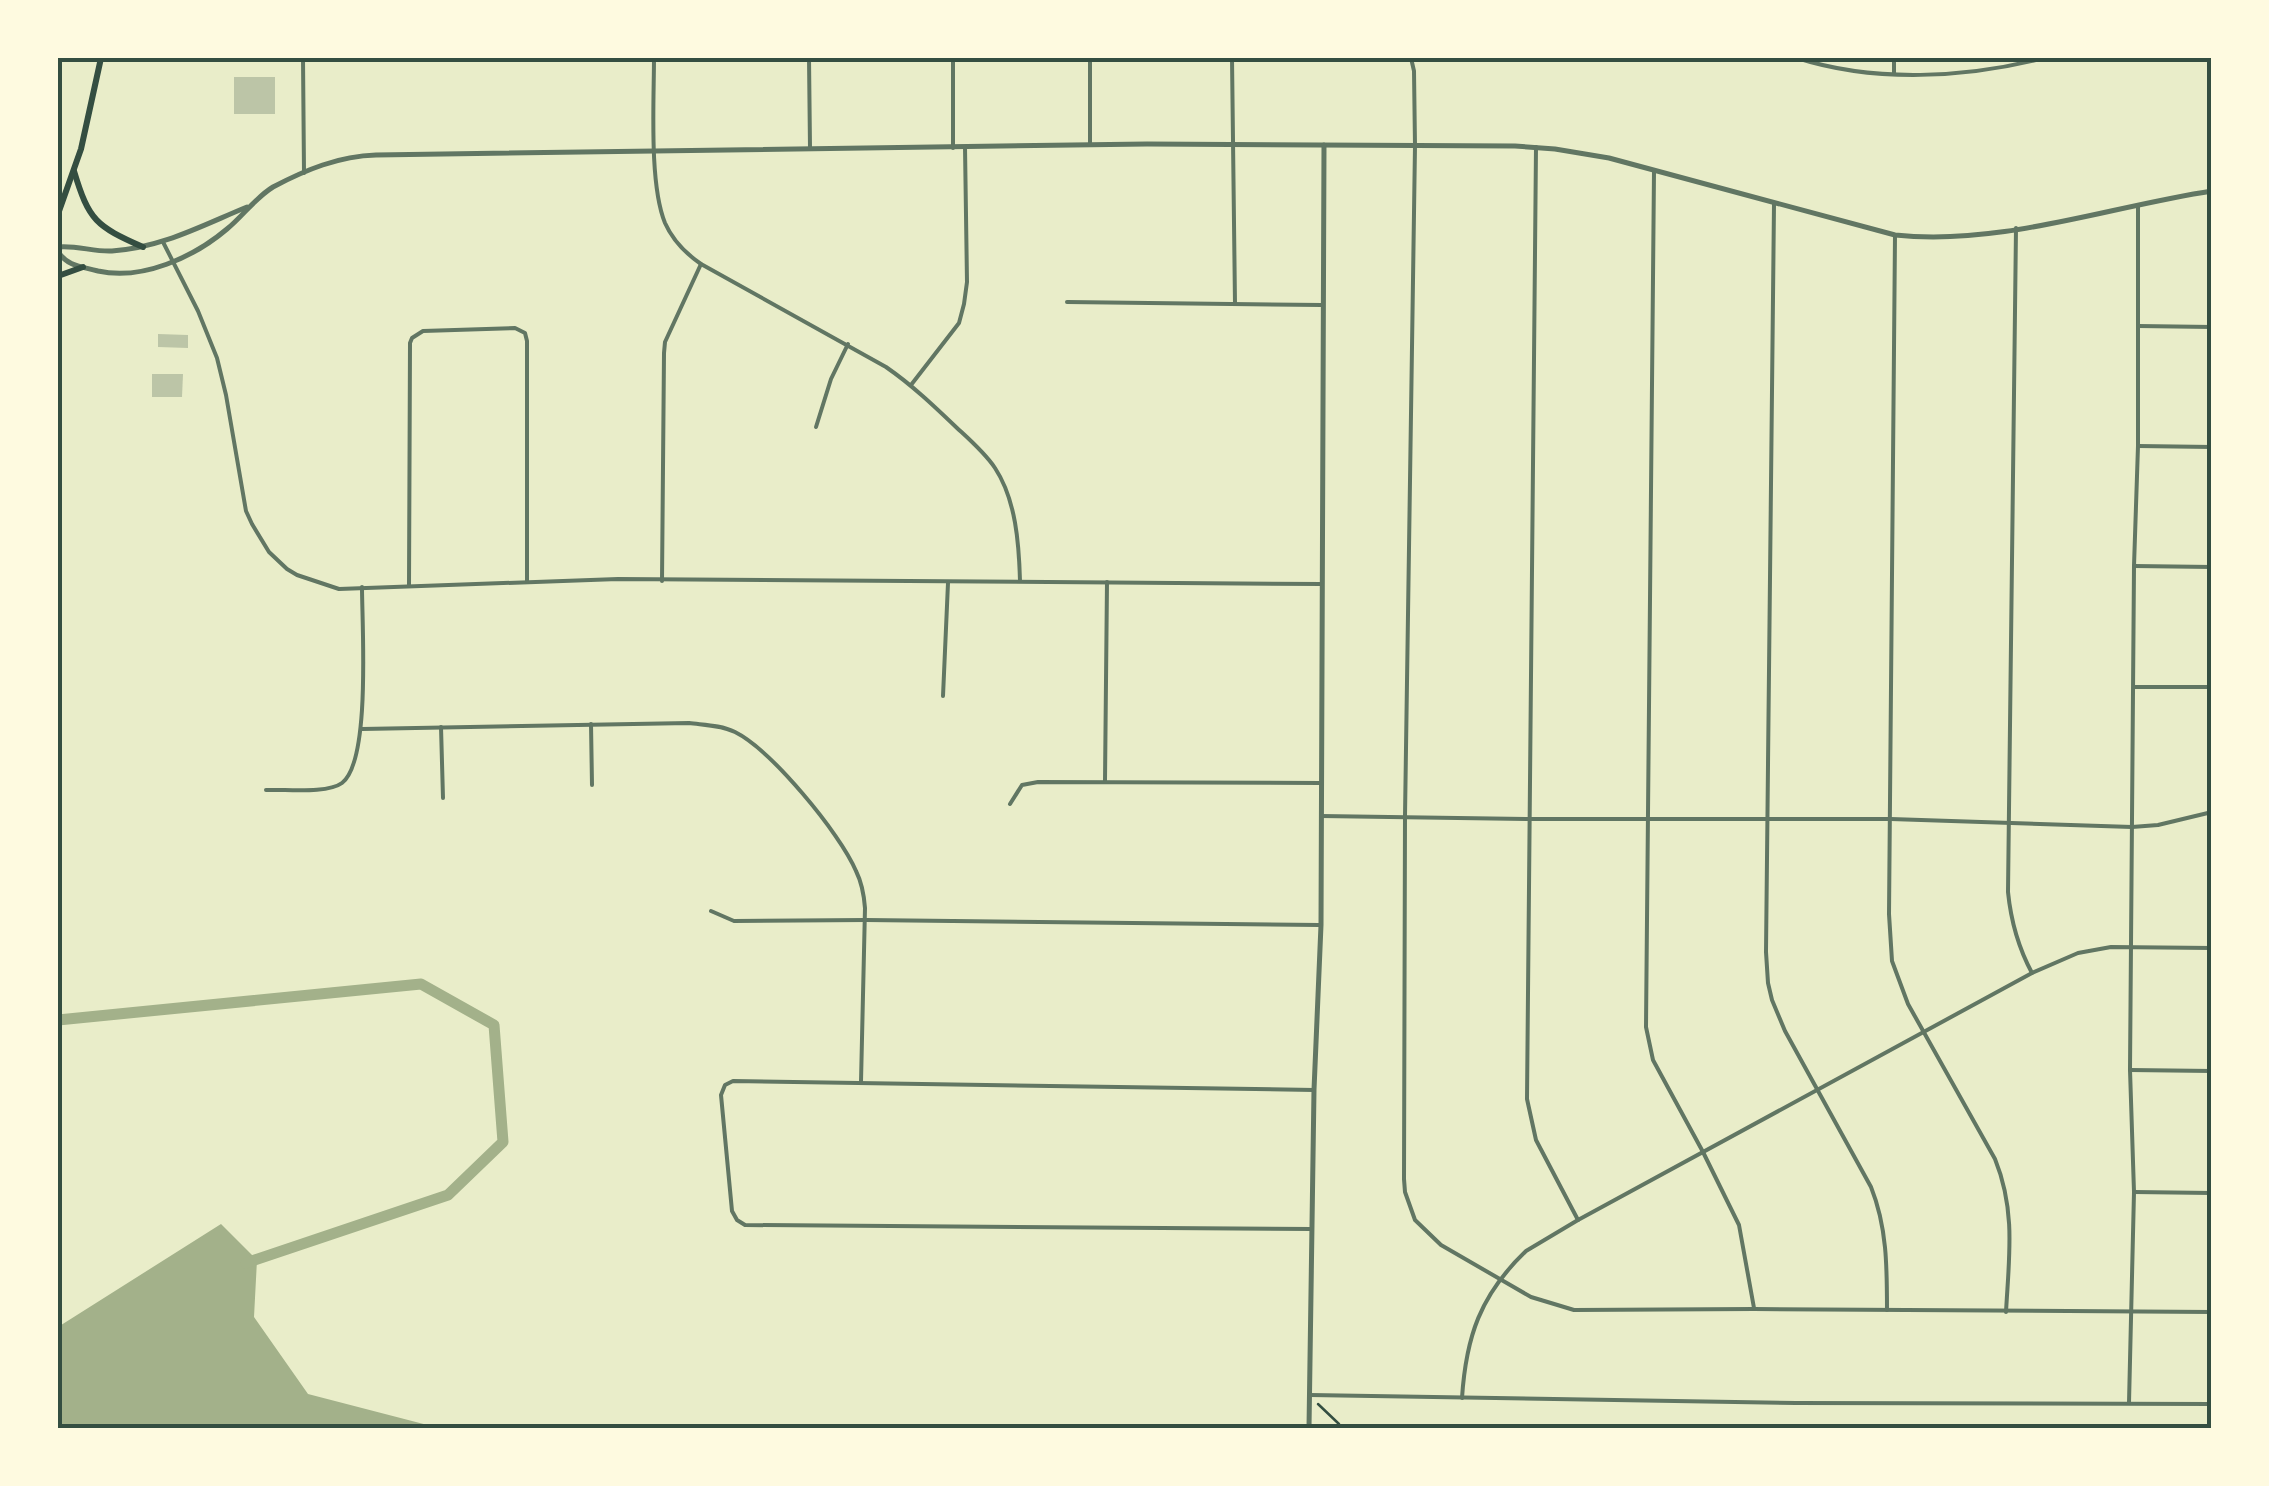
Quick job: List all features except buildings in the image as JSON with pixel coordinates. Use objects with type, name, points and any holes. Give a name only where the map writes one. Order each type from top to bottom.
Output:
[{"type":"main road","points":[[58,214],[81,149],[100,58]]},
{"type":"main road","points":[[73,170],[83,202],[95,221],[142,247]]},
{"type":"main road","points":[[58,276],[83,267]]},
{"type":"street","points":[[303,58],[304,173]]},
{"type":"street","points":[[654,58],[658,195],[665,223],[679,246],[701,264],[848,344],[912,385],[974,444],[995,468],[1010,501],[1020,582]]},
{"type":"street","points":[[809,58],[810,150]]},
{"type":"street","points":[[953,58],[953,148]]},
{"type":"street","points":[[1090,58],[1090,145]]},
{"type":"street","points":[[1232,58],[1235,304]]},
{"type":"street","points":[[1412,58],[1415,146],[1405,816],[1405,1192],[1420,1228],[1440,1245],[1531,1298],[1574,1310],[2212,1312]]},
{"type":"street","points":[[1797,58],[1836,68],[1950,74],[2018,66],[2041,58]]},
{"type":"street","points":[[1894,58],[1894,73]]},
{"type":"street","points":[[250,206],[142,247],[108,252],[72,246],[58,250],[66,263],[111,274],[172,262],[202,248],[230,228],[270,189],[331,162],[359,155],[1090,145],[1536,147],[1609,158],[1895,235],[1928,238],[1975,236],[2212,190]]},
{"type":"street","points":[[1309,1428],[1314,1090],[1321,925],[1324,146]]},
{"type":"street","points":[[912,385],[959,323],[964,304],[964,147]]},
{"type":"street","points":[[1536,147],[1528,1099],[1536,1140],[1578,1220]]},
{"type":"street","points":[[1654,171],[1646,1027],[1653,1060],[1739,1225],[1754,1309]]},
{"type":"street","points":[[1774,204],[1768,984],[1785,1030],[1880,1208],[1888,1264],[1887,1310]]},
{"type":"street","points":[[2129,1403],[2134,1192],[2130,1070],[2138,206]]},
{"type":"street","points":[[2016,228],[2008,892],[2012,924],[2032,973]]},
{"type":"street","points":[[1895,235],[1889,914],[1892,961],[1923,1034],[2005,1183],[2010,1228],[2006,1312]]},
{"type":"street","points":[[163,242],[198,311],[216,358],[246,511],[269,552],[297,575],[339,589],[662,581],[1322,584]]},
{"type":"street","points":[[662,581],[665,342],[701,264]]},
{"type":"street","points":[[1067,302],[1324,305]]},
{"type":"street","points":[[2138,326],[2212,327]]},
{"type":"street","points":[[409,586],[410,343],[422,331],[515,328],[525,334],[527,582]]},
{"type":"street","points":[[816,427],[830,379],[848,344]]},
{"type":"street","points":[[2138,446],[2212,446]]},
{"type":"street","points":[[2134,566],[2212,567]]},
{"type":"street","points":[[1106,781],[1107,582]]},
{"type":"street","points":[[943,696],[948,583]]},
{"type":"street","points":[[266,790],[329,789],[344,782],[354,767],[362,728],[362,587]]},
{"type":"street","points":[[2134,687],[2212,687]]},
{"type":"street","points":[[362,728],[689,723],[732,730],[745,738],[796,787],[857,872],[864,893],[866,920],[861,1082]]},
{"type":"street","points":[[592,724],[592,786]]},
{"type":"street","points":[[441,727],[443,798]]},
{"type":"street","points":[[1010,804],[1022,785],[1038,782],[1320,783]]},
{"type":"street","points":[[1321,816],[1890,819],[2132,827],[2212,812]]},
{"type":"street","points":[[711,911],[734,921],[1321,925]]},
{"type":"street","points":[[1462,1398],[1468,1344],[1480,1310],[1526,1251],[2032,973],[2078,953],[2111,947],[2212,948]]},
{"type":"street","points":[[2130,1070],[2212,1072]]},
{"type":"street","points":[[1312,1229],[745,1225],[732,1211],[721,1095],[725,1085],[733,1080],[1314,1090]]},
{"type":"street","points":[[2134,1192],[2212,1193]]},
{"type":"street","points":[[1310,1395],[1796,1403],[2212,1404]]},
{"type":"path","points":[[1310,1395],[1340,1428]]},
{"type":"shaded area","points":[[221,1224],[257,1260],[254,1317],[308,1394],[439,1428],[58,1428],[58,1327]]},
{"type":"waterway","points":[[58,1020],[421,984],[494,1025],[503,1142],[448,1195],[246,1263]]}]
